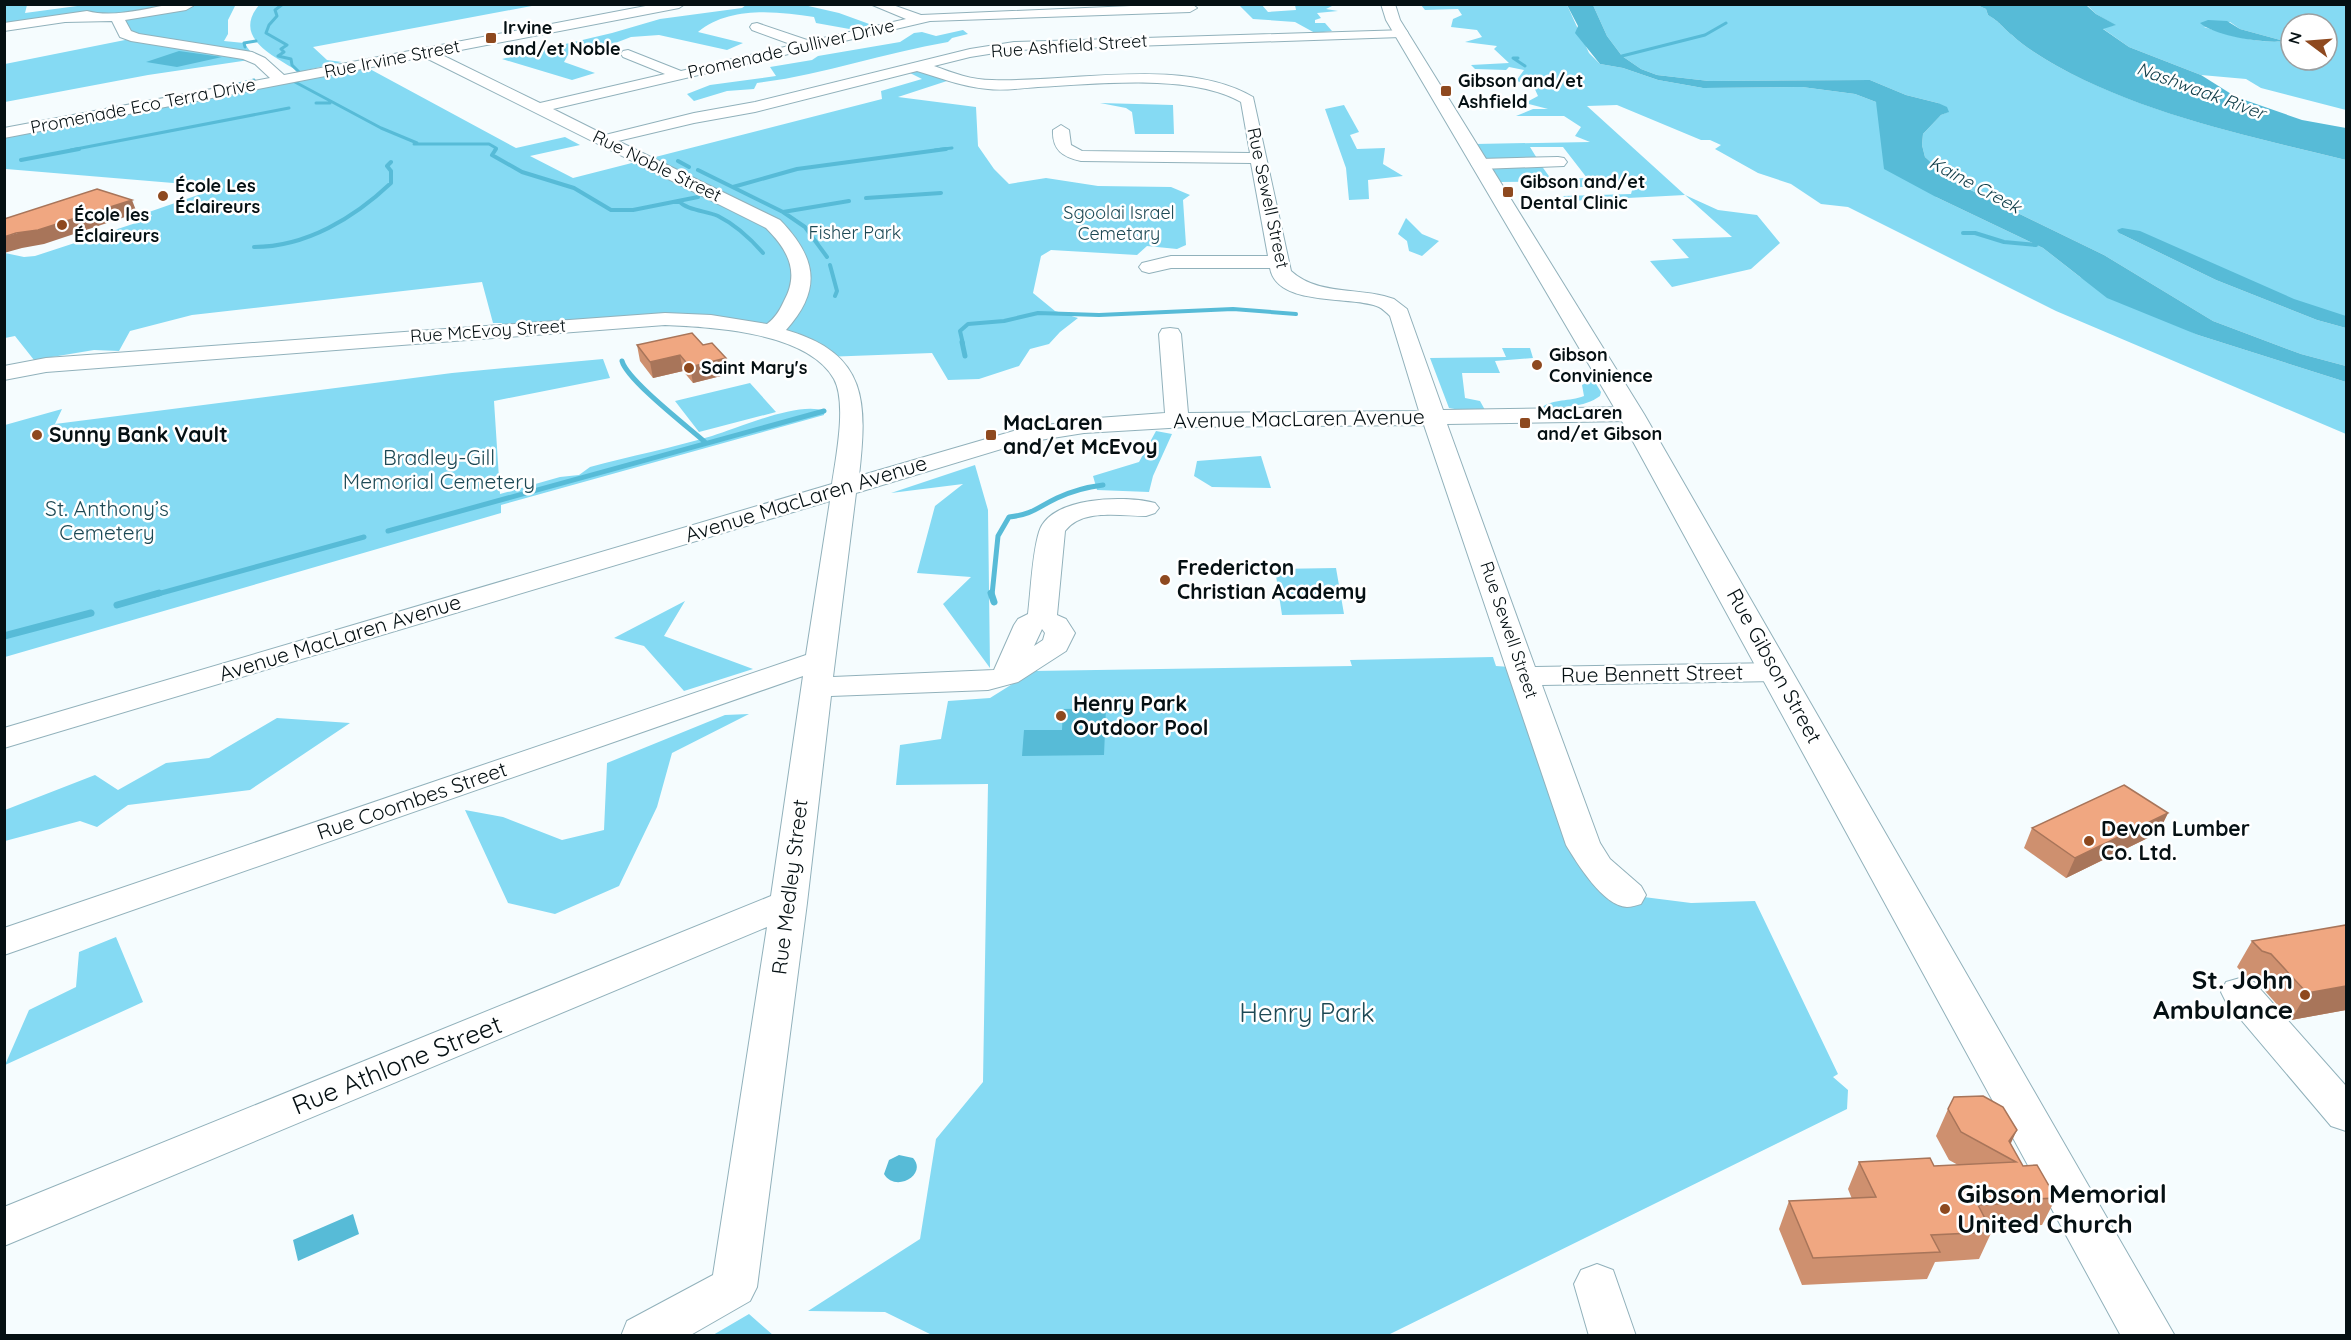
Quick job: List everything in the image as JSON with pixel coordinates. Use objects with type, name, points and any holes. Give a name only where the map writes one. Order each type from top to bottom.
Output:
[{"type":"main road","name":"Rue Gibson Street","points":[[1388,4],[1389,12],[1401,33],[1622,398],[2149,1335]]},
{"type":"street","name":"Rue Irvine Street","points":[[281,80],[680,4]]},
{"type":"street","points":[[876,4],[920,19]]},
{"type":"street","points":[[4,27],[190,6]]},
{"type":"street","points":[[130,12],[125,34],[172,44],[247,55],[260,61],[281,80]]},
{"type":"street","name":"Promenade Gulliver Drive","points":[[539,108],[920,19],[1196,20]]},
{"type":"street","name":"Rue Ashfield Street","points":[[603,140],[694,118],[755,107],[970,53],[1196,20],[1401,33]]},
{"type":"street","points":[[757,27],[808,45]]},
{"type":"street","points":[[152,51],[172,44]]},
{"type":"street","name":"Rue Noble Street","points":[[427,53],[773,224],[795,249],[802,263],[802,284],[782,324],[772,332]]},
{"type":"street","points":[[628,54],[679,75]]},
{"type":"street","name":"Rue Sewell Street","points":[[918,66],[963,81],[990,85],[1176,79],[1225,86],[1236,90],[1248,100],[1278,262],[1285,278],[1303,287],[1377,300],[1395,308],[1400,314],[1583,845],[1598,867],[1628,895]]},
{"type":"street","name":"Promenade Eco Terra Drive","points":[[4,133],[281,80]]},
{"type":"street","points":[[1061,129],[1060,143],[1063,148],[1081,156],[1259,158]]},
{"type":"street","points":[[1480,164],[1558,162]]},
{"type":"street","points":[[1149,267],[1171,262],[1278,262]]},
{"type":"street","name":"Rue McEvoy Street","points":[[4,373],[46,365],[637,320],[708,321],[772,332],[819,353],[844,377],[851,392],[852,412],[844,488]]},
{"type":"street","points":[[1170,334],[1177,420]]},
{"type":"street","points":[[1562,416],[1601,403],[1610,395],[1622,398]]},
{"type":"street","name":"Avenue MacLaren Avenue","points":[[4,738],[1017,436],[1084,424],[1177,420],[1562,416],[1622,398]]},
{"type":"street","name":"Rue Medley Street","points":[[644,1335],[734,1287],[789,903],[817,673],[844,488]]},
{"type":"street","name":"Rue Coombes Street","points":[[4,942],[817,673],[988,681],[1007,676],[1028,625],[1042,619],[1052,531],[1057,521],[1078,511],[1146,508]]},
{"type":"street","name":"Rue Bennett Street","points":[[1526,676],[1778,672]]},
{"type":"street","name":"Rue Athlone Street","points":[[4,1227],[789,903]]},
{"type":"street","points":[[2240,992],[2346,1114]]},
{"type":"street","points":[[1598,1284],[1613,1335]]},
{"type":"green space","points":[[92,4],[235,6],[228,20],[228,34],[224,41],[244,43],[256,59],[148,75],[5,102],[5,64],[135,38],[121,29],[126,17],[5,27],[5,5],[27,5],[25,13]]},
{"type":"green space","points":[[2086,4],[2346,5],[2346,110],[2261,88],[2246,79],[2201,75],[2129,47],[2102,28],[2115,25],[2096,14]]},
{"type":"green space","points":[[259,5],[537,5],[313,47],[327,60],[342,62],[299,72],[260,46],[254,37],[250,28],[252,17]]},
{"type":"green space","points":[[746,5],[804,5],[839,13],[872,25],[855,30],[816,23],[814,17],[769,12],[738,14],[710,24],[698,32],[743,43],[727,50],[659,35],[631,37],[610,45],[569,53],[564,62],[595,73],[572,80],[502,59],[660,19],[742,8]]},
{"type":"green space","points":[[1239,5],[1262,5],[1268,12],[1296,10],[1295,5],[1334,5],[1326,9],[1338,11],[1317,13],[1321,18],[1315,20],[1315,23],[1325,23],[1332,31],[1315,33],[1295,22],[1253,19]]},
{"type":"green space","points":[[1421,5],[1567,5],[1589,53],[1600,64],[1623,68],[1658,80],[1703,88],[1802,87],[1855,94],[1876,102],[1936,197],[2043,248],[2080,277],[2198,335],[2346,382],[2346,434],[2056,311],[1848,207],[1821,204],[1791,184],[1758,173],[1715,149],[1721,145],[1710,140],[1701,140],[1617,105],[1587,106],[1685,195],[1570,201],[1563,196],[1631,194],[1634,183],[1568,188],[1563,182],[1573,181],[1499,182],[1491,168],[1541,165],[1551,179],[1587,178],[1563,147],[1530,147],[1538,160],[1493,161],[1484,158],[1475,144],[1590,142],[1575,136],[1581,127],[1564,116],[1516,116],[1533,109],[1548,109],[1525,103],[1538,96],[1533,85],[1516,81],[1524,70],[1509,67],[1506,70],[1475,69],[1471,65],[1509,63],[1494,49],[1497,46],[1465,42],[1482,37],[1477,30],[1451,27],[1453,19],[1462,15],[1458,9],[1425,10]]},
{"type":"green space","points":[[1593,5],[1977,5],[1986,9],[1988,15],[2022,44],[2039,55],[2091,83],[2126,98],[2235,133],[2346,160],[2346,320],[2290,300],[2190,255],[2119,233],[2216,280],[2317,320],[2346,328],[2346,366],[2301,354],[2213,321],[2104,255],[1952,181],[1925,157],[1922,145],[1923,134],[1941,115],[1948,112],[1938,103],[1906,95],[1870,80],[1709,81],[1657,75],[1641,69],[1622,56],[1607,36]]},
{"type":"green space","points":[[963,30],[968,34],[952,38],[948,42],[805,75],[757,83],[754,89],[727,91],[694,101],[687,94],[710,85],[776,76],[770,67],[900,42],[914,33],[922,32],[936,36]]},
{"type":"green space","points":[[368,68],[516,148],[565,137],[580,145],[530,156],[573,178],[882,99],[881,91],[922,79],[910,73],[920,70],[950,80],[898,97],[976,107],[978,146],[994,169],[1009,184],[1046,178],[1098,186],[1171,187],[1190,195],[1183,200],[1186,245],[1177,249],[1147,246],[1137,255],[1051,250],[1041,256],[1033,293],[1055,311],[1078,318],[1049,344],[1030,349],[1019,366],[979,379],[948,380],[932,353],[824,357],[819,353],[724,323],[504,329],[502,323],[493,323],[482,282],[192,315],[130,331],[119,351],[94,350],[34,360],[15,336],[5,338],[5,253],[24,257],[35,256],[142,221],[152,216],[149,212],[221,187],[6,169],[5,135]]},
{"type":"green space","points":[[1100,103],[1173,105],[1174,134],[1135,134],[1132,112],[1126,108]]},
{"type":"green space","points":[[1344,105],[1359,132],[1350,135],[1357,149],[1385,148],[1383,164],[1403,176],[1368,180],[1369,199],[1349,200],[1346,168],[1325,109]]},
{"type":"green space","points":[[1685,195],[1718,210],[1757,215],[1780,243],[1751,269],[1672,287],[1650,261],[1689,258],[1672,239],[1732,237]]},
{"type":"green space","points":[[1406,218],[1422,234],[1439,241],[1422,256],[1409,251],[1407,241],[1398,234]]},
{"type":"green space","points":[[1502,348],[1530,348],[1533,358],[1495,361],[1500,373],[1462,373],[1465,398],[1480,401],[1485,410],[1449,408],[1430,358],[1506,357]]},
{"type":"green space","name":"St. Anthony’s Cemetery","points":[[603,359],[610,378],[494,401],[500,494],[560,477],[579,475],[590,467],[712,436],[784,412],[813,409],[824,411],[824,415],[501,505],[501,513],[5,657],[5,425],[62,409],[55,424],[452,373]]},
{"type":"green space","points":[[1593,379],[1601,392],[1600,396],[1594,400],[1572,406],[1541,408],[1551,403],[1584,396],[1582,385]]},
{"type":"green space","points":[[750,383],[776,412],[699,432],[675,401]]},
{"type":"green space","points":[[1156,431],[1172,434],[1153,476],[1149,492],[1097,490],[1093,476],[1139,462]]},
{"type":"green space","points":[[1261,456],[1271,488],[1212,487],[1194,476],[1197,461]]},
{"type":"green space","points":[[975,465],[988,510],[990,668],[943,604],[971,577],[917,573],[935,506],[963,484],[891,493]]},
{"type":"green space","points":[[1336,568],[1344,614],[1282,615],[1275,569]]},
{"type":"green space","points":[[685,601],[664,636],[753,669],[684,691],[644,646],[614,638]]},
{"type":"green space","name":"Henry Park","points":[[1493,657],[1496,666],[1510,667],[1583,845],[1628,895],[1691,903],[1755,901],[1838,1074],[1833,1077],[1848,1090],[1847,1109],[1388,1335],[934,1336],[885,1312],[808,1311],[920,1239],[936,1139],[983,1082],[988,784],[896,785],[900,745],[941,739],[948,701],[990,698],[1033,671],[1352,666],[1350,660]]},
{"type":"green space","points":[[749,714],[672,753],[657,807],[619,886],[555,914],[508,903],[465,810],[503,817],[562,840],[604,830],[607,763],[725,715]]},
{"type":"green space","points":[[277,718],[350,723],[250,790],[128,805],[97,827],[80,821],[5,841],[5,810],[95,775],[118,790],[166,763],[209,758]]},
{"type":"green space","points":[[116,937],[143,1002],[5,1065],[29,1010],[76,987],[79,952]]},
{"type":"green space","points":[[749,1314],[773,1335],[713,1335]]},
{"type":"water","points":[[1567,5],[1593,5],[1607,36],[1622,56],[1641,69],[1657,75],[1709,81],[1870,80],[1906,95],[1947,107],[1949,112],[1941,115],[1923,134],[1922,145],[1925,157],[1952,181],[2104,255],[2213,321],[2301,354],[2346,366],[2346,382],[2198,335],[2107,298],[2043,248],[1936,197],[1884,169],[1876,102],[1855,94],[1802,87],[1703,88],[1658,80],[1623,68],[1600,64],[1575,33],[1578,26]]},
{"type":"water","name":"Nashwaak River","points":[[1977,5],[2086,5],[2096,14],[2116,25],[2103,29],[2129,47],[2201,75],[2236,97],[2302,120],[2346,128],[2346,160],[2235,133],[2126,98],[2091,83],[2039,55],[2022,44],[1988,15],[1986,9]]},
{"type":"water","points":[[2208,20],[2227,21],[2240,29],[2279,40],[2279,42],[2228,35],[2216,32],[2200,23]]},
{"type":"water","points":[[179,51],[222,57],[177,67],[146,62]]},
{"type":"water","points":[[2122,228],[2140,231],[2294,299],[2346,316],[2346,328],[2317,320],[2216,280],[2119,233],[2117,230]]},
{"type":"water","points":[[1106,708],[1104,755],[1022,756],[1024,730],[1062,730],[1063,709]]},
{"type":"water","points":[[899,1155],[913,1158],[917,1164],[913,1176],[902,1182],[895,1182],[884,1174],[889,1160]]},
{"type":"water","points":[[353,1214],[359,1234],[298,1261],[293,1240]]},
{"type":"building","points":[[97,189],[132,200],[38,230],[4,237],[4,219]]},
{"type":"building","points":[[692,333],[703,345],[712,343],[726,358],[690,367],[680,355],[650,362],[637,345]]},
{"type":"building","points":[[2124,785],[2168,813],[2075,858],[2032,828]]},
{"type":"building","points":[[2346,925],[2346,986],[2307,993],[2271,954],[2262,951],[2252,941]]},
{"type":"building","points":[[1983,1096],[2003,1107],[2017,1130],[2009,1141],[2023,1166],[2037,1165],[2056,1198],[2035,1199],[2037,1202],[1978,1205],[1992,1232],[1931,1235],[1940,1252],[1813,1258],[1789,1201],[1876,1197],[1859,1162],[1930,1158],[1934,1166],[2016,1162],[1961,1132],[1948,1109],[1954,1097]]},
{"type":"waterway","points":[[283,4],[275,10],[277,16],[269,25],[266,33],[287,45],[281,49],[284,52],[278,56],[291,59],[292,65],[299,72]]},
{"type":"waterway","points":[[1622,56],[1705,35],[1726,23]]},
{"type":"waterway","points":[[245,47],[244,43],[256,41]]},
{"type":"waterway","points":[[1518,58],[1513,58],[1525,66]]},
{"type":"waterway","points":[[235,85],[254,80]]},
{"type":"waterway","points":[[295,82],[381,128],[417,143]]},
{"type":"waterway","points":[[316,103],[330,103]]},
{"type":"waterway","points":[[71,150],[289,108]]},
{"type":"waterway","points":[[414,144],[489,144],[496,148],[495,150]]},
{"type":"waterway","points":[[935,150],[952,148]]},
{"type":"waterway","points":[[21,160],[79,149]]},
{"type":"waterway","points":[[496,149],[492,155],[522,172],[574,188],[611,210],[633,210],[698,197]]},
{"type":"waterway","points":[[733,187],[797,169],[946,149]]},
{"type":"waterway","points":[[678,161],[689,167]]},
{"type":"waterway","points":[[254,247],[292,242],[345,219],[391,183],[391,171],[387,166],[391,162]]},
{"type":"waterway","points":[[698,170],[783,212]]},
{"type":"waterway","points":[[866,198],[941,193]]},
{"type":"waterway","points":[[679,201],[686,206],[725,220],[742,232],[763,253]]},
{"type":"waterway","points":[[783,212],[849,201]]},
{"type":"waterway","points":[[783,212],[805,227],[827,257]]},
{"type":"waterway","points":[[1963,233],[1975,233],[2004,242],[2036,245]]},
{"type":"waterway","points":[[830,265],[837,291],[835,296]]},
{"type":"waterway","points":[[963,344],[960,331],[968,324],[1004,321],[1038,313],[1099,315],[1233,309],[1296,314]]},
{"type":"waterway","points":[[962,342],[965,356]]},
{"type":"waterway","points":[[622,361],[626,369],[646,391],[706,443]]},
{"type":"waterway","points":[[388,531],[824,411]]},
{"type":"waterway","points":[[992,595],[998,536],[1009,517],[1030,512],[1074,491],[1103,485]]},
{"type":"waterway","points":[[154,595],[364,537]]},
{"type":"waterway","points":[[117,605],[159,593]]},
{"type":"waterway","points":[[991,593],[994,602]]},
{"type":"waterway","points":[[4,636],[91,613]]},
{"type":"place","name":"Irvine and/et Noble","points":[[491,38]]},
{"type":"place","name":"Gibson and/et Ashfield","points":[[1446,91]]},
{"type":"place","name":"Gibson and/et Dental Clinic","points":[[1508,192]]},
{"type":"place","name":"École Les Éclaireurs","points":[[163,196]]},
{"type":"place","name":"École les Éclaireurs","points":[[62,225]]},
{"type":"place","name":"Gibson Convinience","points":[[1537,365]]},
{"type":"place","name":"Saint Mary's","points":[[689,368]]},
{"type":"place","name":"MacLaren and/et Gibson","points":[[1525,423]]},
{"type":"place","name":"Sunny Bank Vault","points":[[37,435]]},
{"type":"place","name":"MacLaren and/et McEvoy","points":[[991,435]]},
{"type":"place","name":"Fredericton Christian Academy","points":[[1165,580]]},
{"type":"place","name":"Henry Park Outdoor Pool","points":[[1061,716]]},
{"type":"place","name":"Devon Lumber Co. Ltd.","points":[[2089,841]]},
{"type":"place","name":"St. John Ambulance","points":[[2305,995]]},
{"type":"place","name":"Gibson Memorial United Church","points":[[1945,1209]]},
{"type":"water label","name":"Kaine Creek","points":[[1975,185]]},
{"type":"park label","name":"Sgoolai Israel Cemetary","points":[[1119,223]]},
{"type":"park label","name":"Fisher Park","points":[[855,233]]},
{"type":"park label","name":"Bradley-Gill Memorial Cemetery","points":[[439,470]]}]
